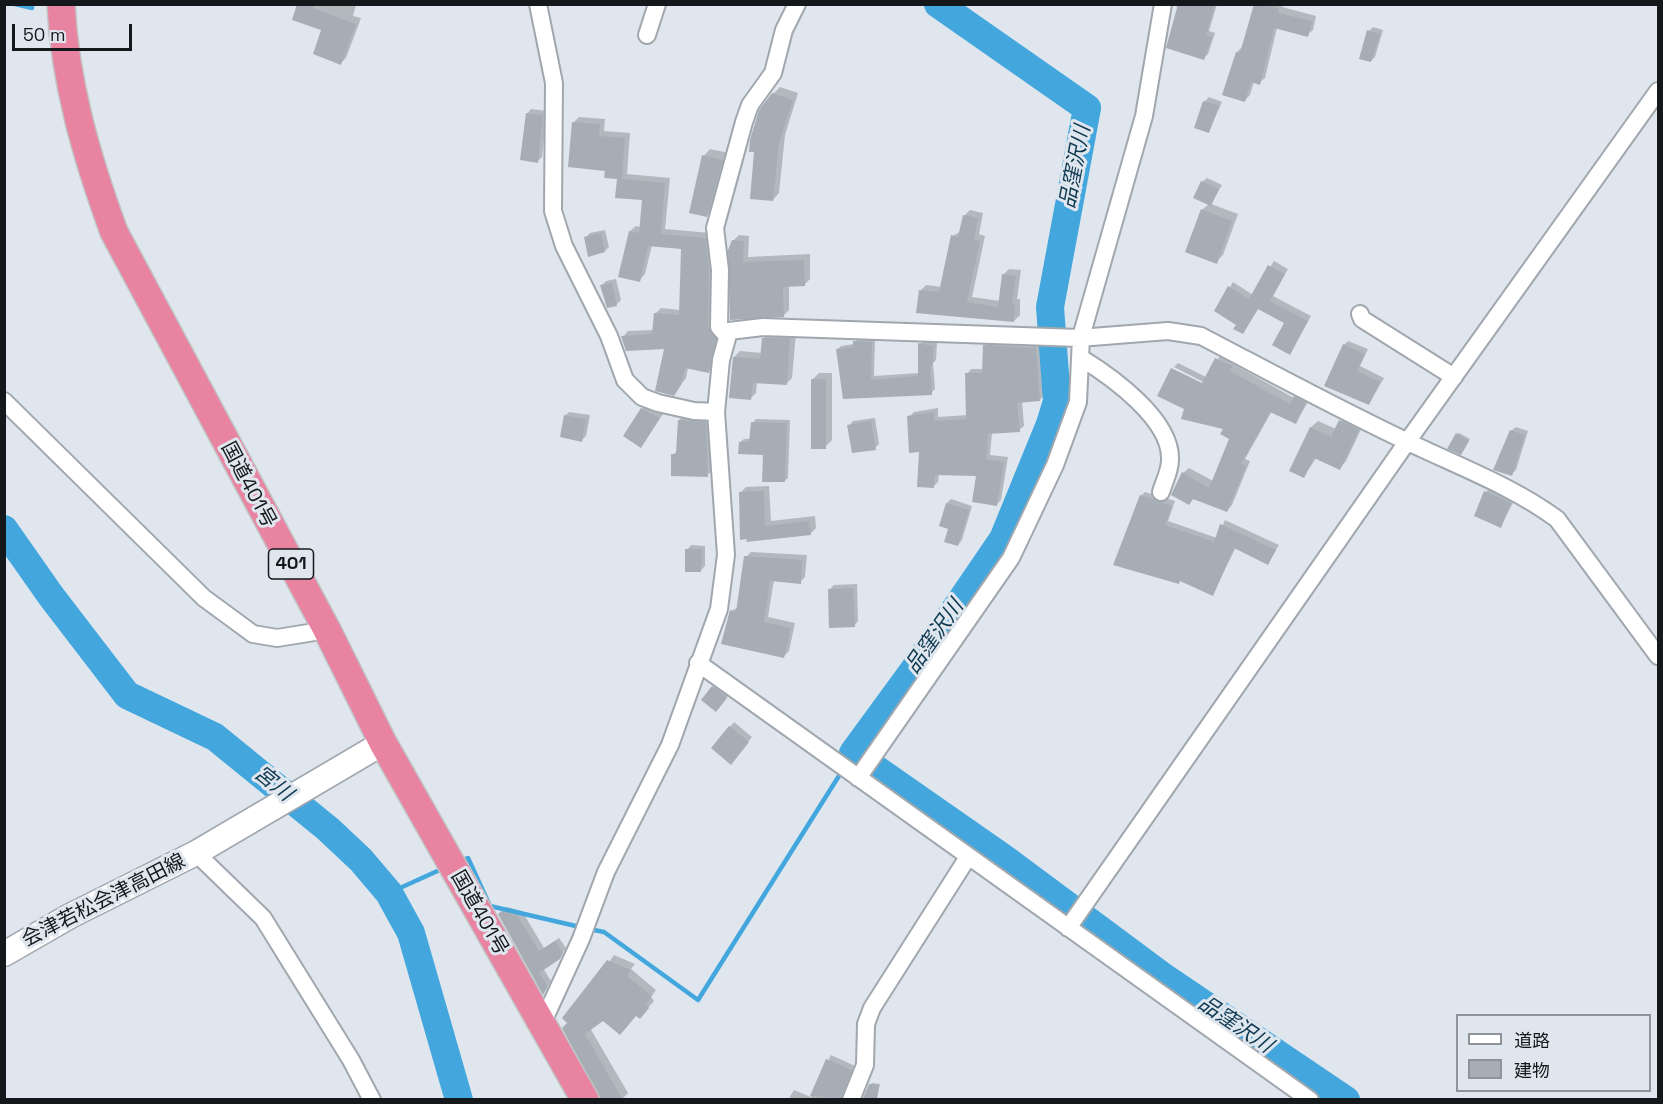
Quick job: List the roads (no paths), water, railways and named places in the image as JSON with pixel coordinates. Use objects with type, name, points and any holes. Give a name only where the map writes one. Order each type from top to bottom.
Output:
[{"type":"highway","name":"国道401号","points":[[61,4],[63,44],[76,112],[92,169],[114,232],[327,630],[374,748],[542,1024],[585,1100]]},
{"type":"main road","name":"会津若松会津高田線","points":[[4,954],[70,916],[200,851],[374,748]]},
{"type":"street","points":[[538,4],[554,83],[553,211],[564,246],[609,336],[625,380],[642,397],[658,403],[694,411],[716,412]]},
{"type":"street","points":[[647,35],[657,4]]},
{"type":"street","points":[[727,336],[719,327],[720,270],[716,222],[750,105],[773,73],[784,30],[797,4]]},
{"type":"street","points":[[858,778],[1011,558],[1055,465],[1078,402],[1081,337],[1144,116],[1163,4]]},
{"type":"street","points":[[1068,928],[1407,442],[1659,91]]},
{"type":"street","points":[[1360,314],[1362,319],[1454,377]]},
{"type":"street","points":[[542,1024],[581,939],[606,872],[670,745],[719,609],[726,555],[716,412],[721,360],[729,331],[763,327],[1081,337],[1168,331],[1201,336],[1407,442],[1492,480],[1557,519],[1659,656]]},
{"type":"street","points":[[1081,358],[1115,384],[1159,424],[1171,459],[1161,492]]},
{"type":"street","points":[[4,401],[204,598],[253,634],[278,638],[327,630]]},
{"type":"street","points":[[698,663],[1310,1100]]},
{"type":"street","points":[[200,851],[262,918],[351,1060],[372,1100]]},
{"type":"street","points":[[851,1100],[865,1065],[866,1024],[872,1008],[968,857]]},
{"type":"waterway","points":[[15,4],[32,8],[32,4]]},
{"type":"waterway","name":"品窪沢川","points":[[938,4],[1087,108],[1050,307],[1057,401],[1050,424],[1003,539],[913,671],[853,753],[1005,859],[1161,975],[1346,1100]]},
{"type":"waterway","name":"宮川","points":[[4,529],[51,596],[127,695],[215,737],[328,829],[361,860],[389,893],[411,933],[459,1100]]},
{"type":"waterway","points":[[846,764],[853,753]]},
{"type":"waterway","points":[[589,929],[604,932],[698,1000],[842,771]]},
{"type":"waterway","points":[[460,861],[468,858],[490,906],[580,927]]},
{"type":"waterway","points":[[389,893],[444,868]]}]
